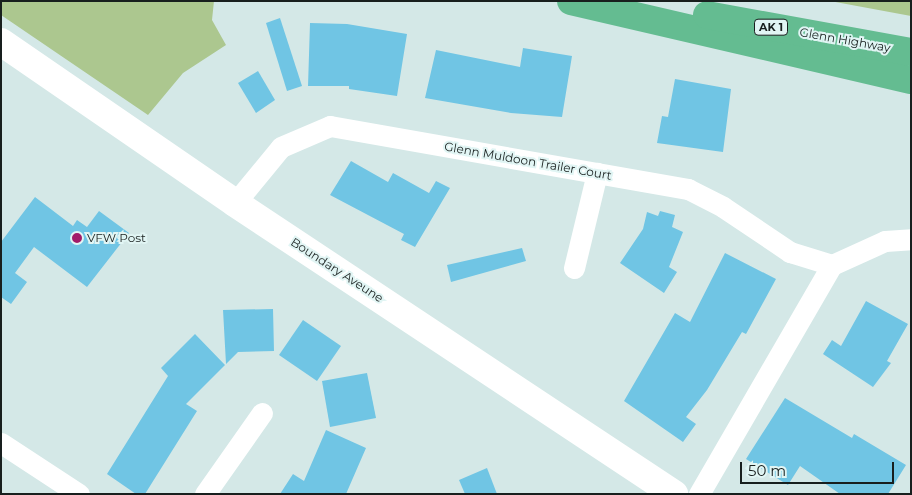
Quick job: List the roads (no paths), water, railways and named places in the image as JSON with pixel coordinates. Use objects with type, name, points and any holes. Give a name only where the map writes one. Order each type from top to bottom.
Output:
[{"type":"highway","points":[[571,1],[911,80]]},
{"type":"highway","name":"Glenn Highway","points":[[632,1],[911,52]]},
{"type":"street","name":"Boundary Aveune","points":[[1,42],[235,203],[674,494]]},
{"type":"street","name":"Glenn Muldoon Trailer Court","points":[[235,203],[281,147],[330,126],[688,189],[723,208],[790,252],[832,265]]},
{"type":"street","points":[[574,268],[597,173]]},
{"type":"street","points":[[699,494],[832,265],[885,241],[911,239]]},
{"type":"street","points":[[205,494],[262,413]]},
{"type":"street","points":[[1,443],[79,494]]},
{"type":"place","name":"VFW Post","points":[[77,238]]}]
